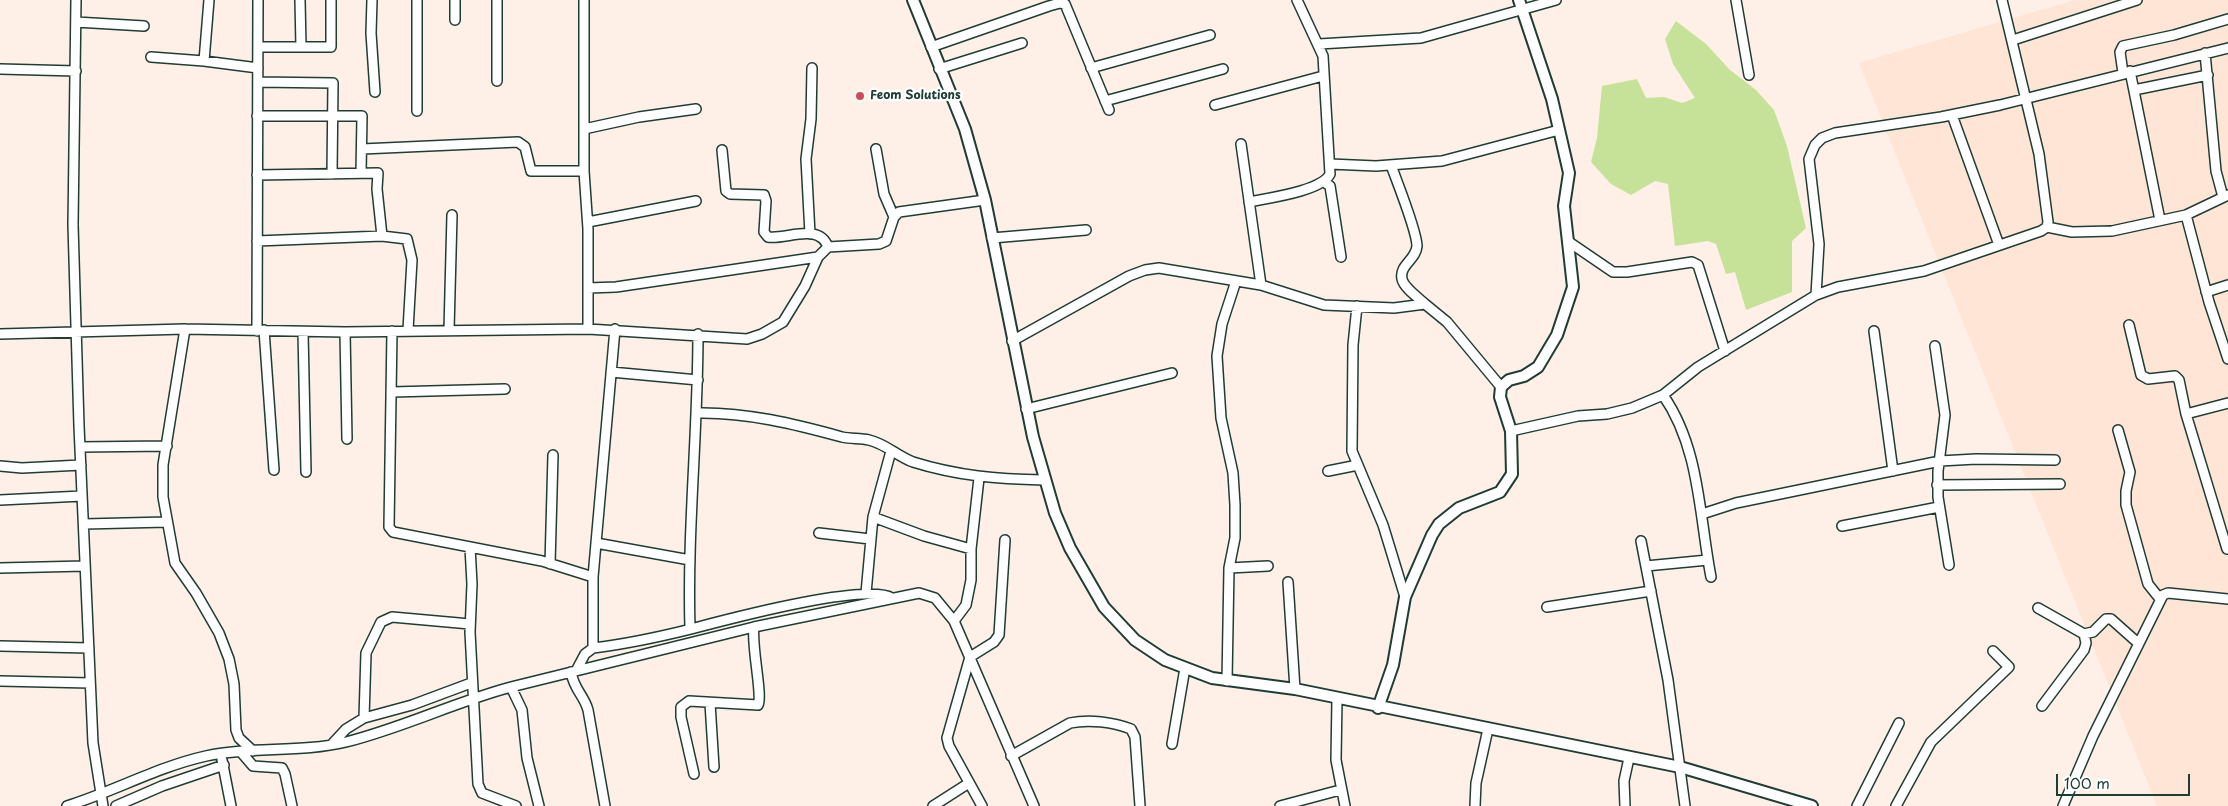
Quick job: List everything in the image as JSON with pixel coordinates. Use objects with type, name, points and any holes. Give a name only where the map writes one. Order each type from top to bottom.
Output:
[{"type":"street","points":[[76,0],[73,225],[76,331],[92,743],[102,806]]},
{"type":"street","points":[[204,60],[209,0]]},
{"type":"street","points":[[258,0],[257,241],[260,330],[274,470]]},
{"type":"street","points":[[300,0],[301,47]]},
{"type":"street","points":[[258,47],[331,47],[331,0]]},
{"type":"street","points":[[372,0],[371,33],[375,92]]},
{"type":"street","points":[[416,0],[417,111]]},
{"type":"street","points":[[455,0],[456,20]]},
{"type":"street","points":[[497,0],[497,82]]},
{"type":"street","points":[[584,0],[584,171],[588,222],[588,329]]},
{"type":"street","points":[[913,0],[965,130],[985,200],[1026,408],[1044,480],[1055,513],[1070,548],[1104,607],[1135,640],[1165,660],[1227,681],[1294,689],[1378,708],[1680,767],[1812,806]]},
{"type":"street","points":[[1249,202],[1324,182],[1330,174],[1323,56],[1319,44],[1305,21],[1297,0]]},
{"type":"street","points":[[1319,44],[1421,38],[1520,5],[1556,0]]},
{"type":"street","points":[[1736,0],[1749,75]]},
{"type":"street","points":[[1511,431],[1578,416],[1608,414],[1632,408],[1663,395],[1698,367],[1816,295],[1838,287],[1924,271],[2042,231],[2047,227],[2048,222],[2039,154],[2002,0]]},
{"type":"street","points":[[2013,40],[2138,0]]},
{"type":"street","points":[[931,47],[1060,2],[1065,4],[1069,10],[1109,110]]},
{"type":"street","points":[[1500,387],[1509,380],[1524,376],[1538,367],[1557,335],[1573,287],[1564,206],[1569,173],[1552,99],[1520,5]]},
{"type":"street","points":[[2160,220],[2134,90],[2120,52],[2123,46],[2174,35],[2228,19]]},
{"type":"street","points":[[76,22],[144,26]]},
{"type":"street","points":[[1091,68],[1210,35]]},
{"type":"street","points":[[939,68],[1022,43]]},
{"type":"street","points":[[1816,295],[1819,244],[1808,159],[1815,144],[1835,133],[1952,115],[2228,48]]},
{"type":"street","points":[[2047,227],[2062,232],[2102,233],[2186,215],[2226,196],[2216,171],[2206,53]]},
{"type":"street","points":[[150,57],[204,60],[258,68]]},
{"type":"street","points":[[810,234],[806,158],[811,120],[812,68]]},
{"type":"street","points":[[0,69],[76,71]]},
{"type":"street","points":[[1105,101],[1224,69]]},
{"type":"street","points":[[2134,90],[2208,75]]},
{"type":"street","points":[[1215,104],[1323,76]]},
{"type":"street","points":[[258,82],[332,83],[332,174]]},
{"type":"street","points":[[584,129],[639,117],[696,109]]},
{"type":"street","points":[[1952,115],[1999,245]]},
{"type":"street","points":[[257,116],[362,116],[361,174]]},
{"type":"street","points":[[1330,164],[1391,165],[1442,162],[1560,130]]},
{"type":"street","points":[[362,149],[518,142],[525,146],[528,167],[531,171],[584,171]]},
{"type":"street","points":[[1241,144],[1261,286]]},
{"type":"street","points":[[876,149],[884,194],[894,217]]},
{"type":"street","points":[[722,150],[726,191],[736,196],[764,195],[766,201],[766,235],[772,238],[802,232],[822,238],[828,247]]},
{"type":"street","points":[[1378,708],[1393,665],[1406,597],[1439,524],[1459,508],[1500,492],[1509,482],[1512,474],[1511,431],[1500,397],[1500,387],[1447,322],[1402,283],[1401,275],[1404,266],[1412,260],[1417,245],[1391,165]]},
{"type":"street","points":[[257,175],[378,173],[377,189],[382,236]]},
{"type":"street","points":[[1324,182],[1330,186],[1341,257]]},
{"type":"street","points":[[0,334],[185,330],[345,332],[615,329],[698,334],[741,339],[752,338],[773,329],[783,322],[818,257],[828,247],[840,244],[879,244],[889,236],[894,217],[898,212],[985,200]]},
{"type":"street","points":[[588,222],[696,201]]},
{"type":"street","points":[[449,330],[452,215]]},
{"type":"street","points":[[2186,215],[2206,292],[2228,359]]},
{"type":"street","points":[[992,238],[1086,230]]},
{"type":"street","points":[[257,241],[382,236],[407,238],[410,244],[412,260],[408,330]]},
{"type":"street","points":[[1569,242],[1613,272],[1628,272],[1692,262],[1698,265],[1725,351]]},
{"type":"street","points":[[588,288],[616,287],[818,257]]},
{"type":"street","points":[[1012,341],[1129,276],[1145,270],[1175,270],[1236,281],[1261,286],[1324,305],[1394,308],[1425,304]]},
{"type":"street","points":[[1227,681],[1229,568],[1235,538],[1233,473],[1221,418],[1216,356],[1222,324],[1236,281]]},
{"type":"street","points":[[2206,292],[2228,285]]},
{"type":"street","points":[[1357,306],[1353,345],[1354,402],[1351,440],[1358,465],[1380,518],[1406,597]]},
{"type":"street","points":[[2129,325],[2141,375],[2148,379],[2175,376],[2177,378],[2227,549]]},
{"type":"street","points":[[593,648],[593,577],[615,329]]},
{"type":"street","points":[[185,330],[162,480],[167,522],[175,563],[196,593],[218,633],[229,659],[234,684],[236,730],[239,738],[253,751]]},
{"type":"street","points":[[392,331],[390,527],[393,532],[550,564],[593,577]]},
{"type":"street","points":[[1874,331],[1893,470]]},
{"type":"street","points":[[303,332],[306,472]]},
{"type":"street","points":[[345,332],[347,439]]},
{"type":"street","points":[[690,629],[690,560],[698,380],[698,334]]},
{"type":"street","points":[[1935,346],[1946,415],[1937,485],[1949,565]]},
{"type":"street","points":[[611,372],[698,380]]},
{"type":"street","points":[[1026,408],[1172,373]]},
{"type":"street","points":[[392,392],[505,389]]},
{"type":"street","points":[[1663,395],[1675,413],[1687,438],[1702,514],[1711,577]]},
{"type":"street","points":[[2186,414],[2228,403]]},
{"type":"street","points":[[696,413],[736,414],[789,423],[845,438],[869,440],[884,445],[891,451],[914,462],[979,478],[1044,480]]},
{"type":"street","points":[[2118,430],[2130,472],[2126,491],[2126,505],[2148,584],[2160,598]]},
{"type":"street","points":[[80,447],[167,446]]},
{"type":"street","points":[[866,593],[873,517],[891,451]]},
{"type":"street","points":[[550,564],[553,455]]},
{"type":"street","points":[[1702,514],[1736,503],[1940,461],[1976,458],[2055,460]]},
{"type":"street","points":[[0,466],[22,468],[81,465]]},
{"type":"street","points":[[1328,470],[1358,465]]},
{"type":"street","points":[[954,621],[966,605],[971,580],[971,549],[979,478]]},
{"type":"street","points":[[1937,485],[2060,484]]},
{"type":"street","points":[[0,500],[82,496]]},
{"type":"street","points":[[1842,526],[1939,507]]},
{"type":"street","points":[[873,517],[924,536],[971,549]]},
{"type":"street","points":[[84,524],[167,522]]},
{"type":"street","points":[[819,533],[870,539]]},
{"type":"street","points":[[982,806],[949,746],[947,738],[970,657],[994,642],[999,635],[1005,540]]},
{"type":"street","points":[[1641,541],[1668,680],[1685,806]]},
{"type":"street","points":[[596,543],[690,560]]},
{"type":"street","points":[[470,547],[472,584],[470,624],[478,784],[482,793],[516,806]]},
{"type":"street","points":[[1646,566],[1708,560]]},
{"type":"street","points":[[0,568],[85,566]]},
{"type":"street","points":[[1229,568],[1268,566]]},
{"type":"street","points":[[1288,582],[1294,689]]},
{"type":"street","points":[[1547,607],[1651,591]]},
{"type":"street","points":[[605,806],[588,710],[586,703],[575,687],[574,671],[585,654],[593,648],[690,629],[794,604],[866,593],[886,594],[892,598]]},
{"type":"street","points":[[2063,806],[2093,736],[2160,598],[2168,593],[2228,599]]},
{"type":"street","points":[[67,806],[157,770],[221,754],[333,743],[377,734],[474,697],[511,687],[754,627],[861,606],[908,594],[928,594],[942,604],[954,621],[1034,806]]},
{"type":"street","points":[[2038,608],[2084,634],[2093,632],[2106,619],[2112,618],[2138,643]]},
{"type":"street","points":[[364,718],[366,653],[381,622],[392,617],[470,624]]},
{"type":"street","points":[[694,774],[681,717],[681,707],[689,701],[754,706],[760,701],[752,640],[754,627]]},
{"type":"street","points":[[2042,706],[2084,650],[2086,644],[2084,634]]},
{"type":"street","points":[[0,646],[89,648]]},
{"type":"street","points":[[1896,806],[1931,742],[2009,667],[1993,651]]},
{"type":"street","points":[[1172,744],[1185,668]]},
{"type":"street","points":[[0,681],[90,682]]},
{"type":"street","points":[[333,743],[353,723],[364,718],[412,705],[472,683]]},
{"type":"street","points":[[511,687],[522,710],[527,758],[539,806]]},
{"type":"street","points":[[1337,699],[1336,760],[1340,790],[1345,806]]},
{"type":"street","points":[[710,703],[714,767]]},
{"type":"street","points":[[1011,756],[1070,723],[1081,720],[1122,725],[1130,729],[1135,737],[1140,806]]},
{"type":"street","points":[[1857,806],[1899,723]]},
{"type":"street","points":[[1475,806],[1476,783],[1488,729]]},
{"type":"street","points":[[241,752],[253,766],[282,768],[292,806]]},
{"type":"street","points":[[221,754],[231,806]]},
{"type":"street","points":[[1625,806],[1624,782],[1629,758]]},
{"type":"street","points":[[116,806],[131,802],[224,765]]},
{"type":"street","points":[[933,806],[969,783]]},
{"type":"street","points":[[1280,806],[1340,790]]},
{"type":"shaded area","points":[[2075,0],[2228,0],[2228,806],[2157,806],[1859,63]]},
{"type":"green space","points":[[1676,21],[1706,44],[1730,70],[1756,90],[1774,110],[1787,146],[1806,228],[1792,241],[1792,292],[1746,310],[1735,272],[1726,274],[1716,244],[1708,241],[1675,246],[1668,184],[1655,181],[1631,195],[1611,184],[1591,162],[1597,138],[1602,86],[1637,79],[1646,98],[1664,97],[1682,103],[1695,98],[1673,64],[1665,39]]},
{"type":"place","name":"Feom Solutions","points":[[860,96]]}]
